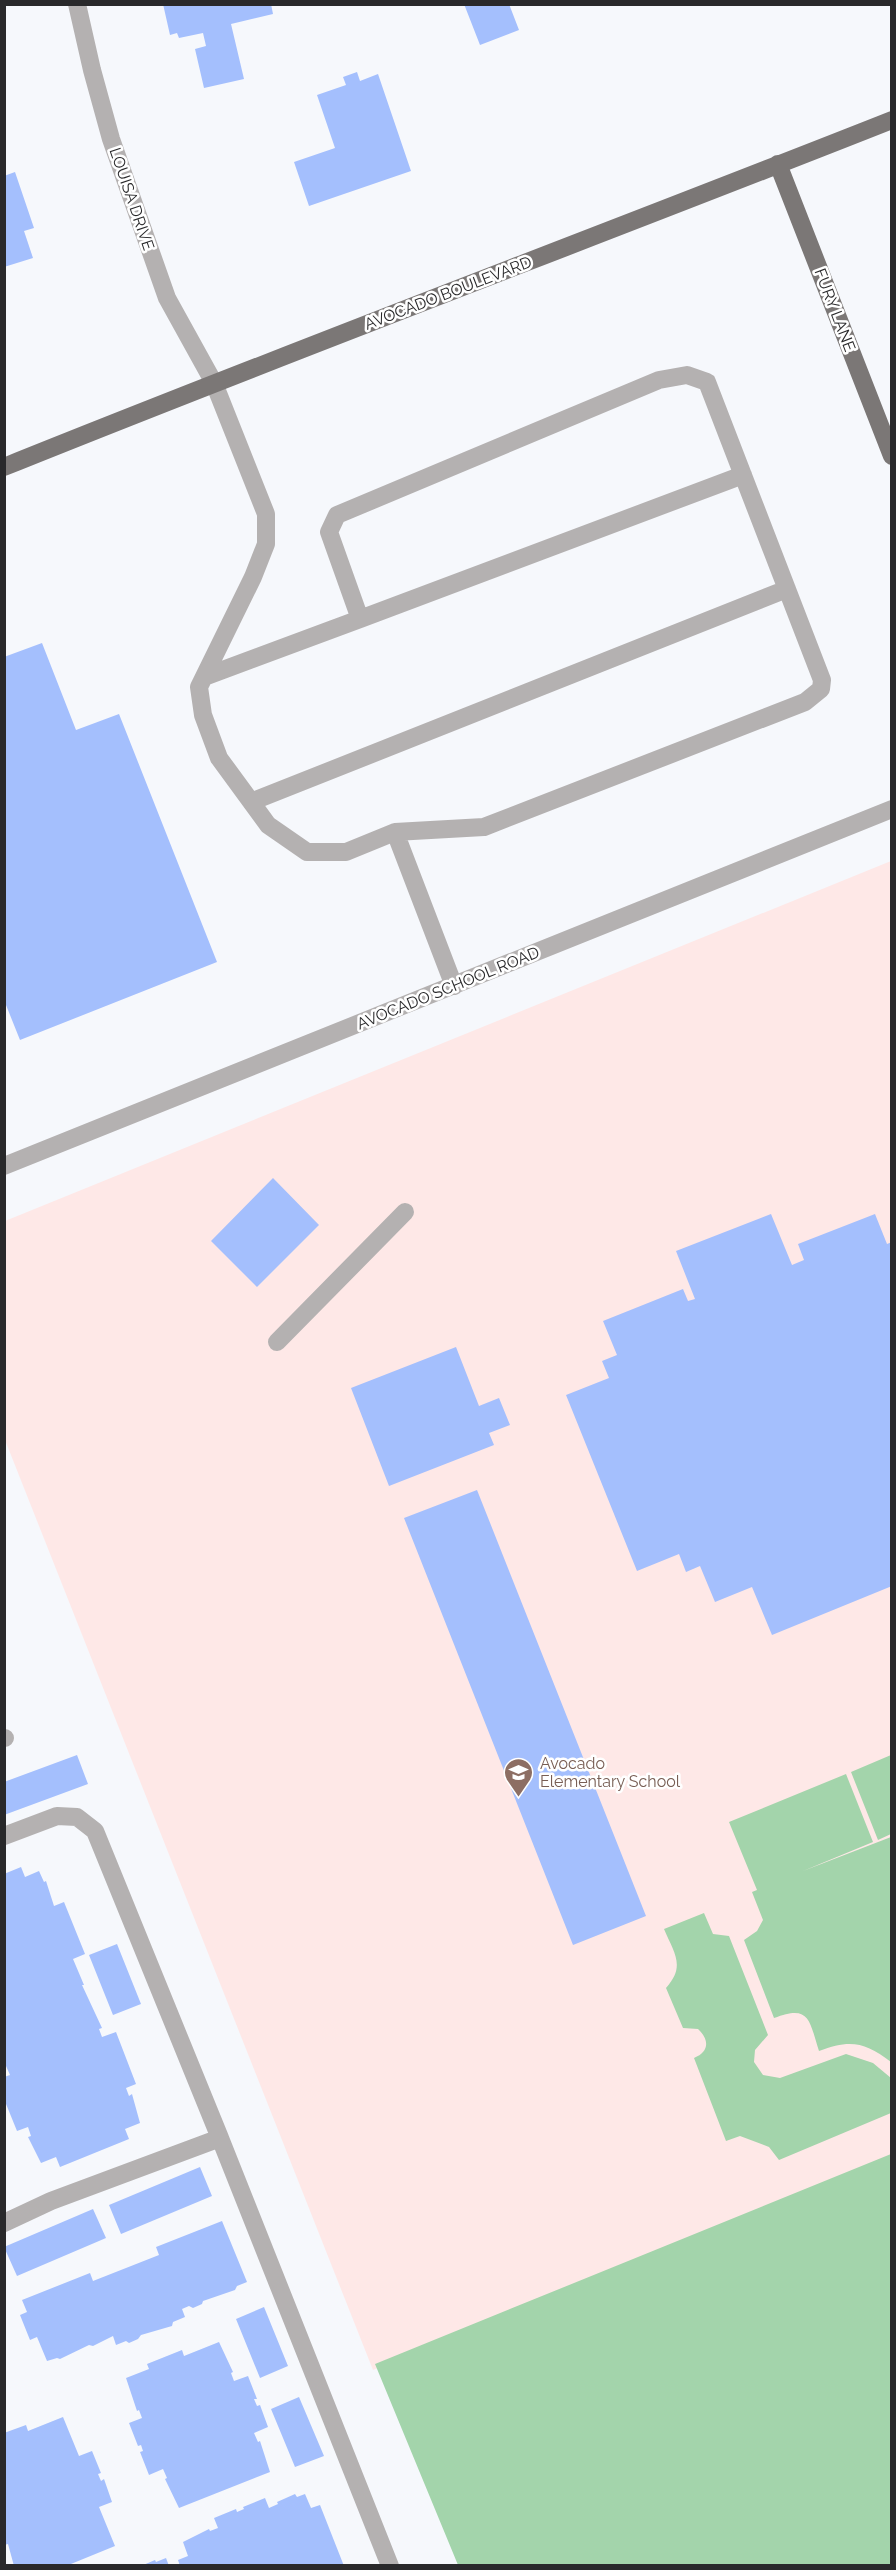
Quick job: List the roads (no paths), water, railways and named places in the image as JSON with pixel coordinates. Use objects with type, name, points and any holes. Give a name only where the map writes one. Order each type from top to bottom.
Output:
[{"type":"main road","name":"AVOCADO BOULEVARD","points":[[4,467],[214,382],[626,225],[891,120]]},
{"type":"main road","name":"FURY LANE","points":[[778,164],[891,456]]},
{"type":"street","name":"LOUISA DRIVE","points":[[77,4],[111,139],[167,298],[214,382],[266,514],[266,544],[253,577],[204,677]]},
{"type":"street","points":[[360,619],[329,532],[337,515],[659,380],[687,375],[707,382],[743,475],[787,589],[822,680],[821,689],[805,702],[484,827],[395,832],[346,852],[307,852],[268,825],[219,758],[203,715],[199,687],[204,677],[360,619],[743,475]]},
{"type":"street","points":[[251,802],[787,589]]},
{"type":"street","name":"AVOCADO SCHOOL ROAD","points":[[4,1166],[891,809]]},
{"type":"street","points":[[395,832],[454,986]]},
{"type":"street","points":[[277,1342],[405,1212]]},
{"type":"street","points":[[4,1836],[57,1816],[77,1816],[94,1831],[220,2138],[390,2565]]},
{"type":"street","points":[[4,2223],[51,2201],[220,2138]]},
{"type":"place","name":"Avocado Elementary School","points":[[519,1798]]}]
